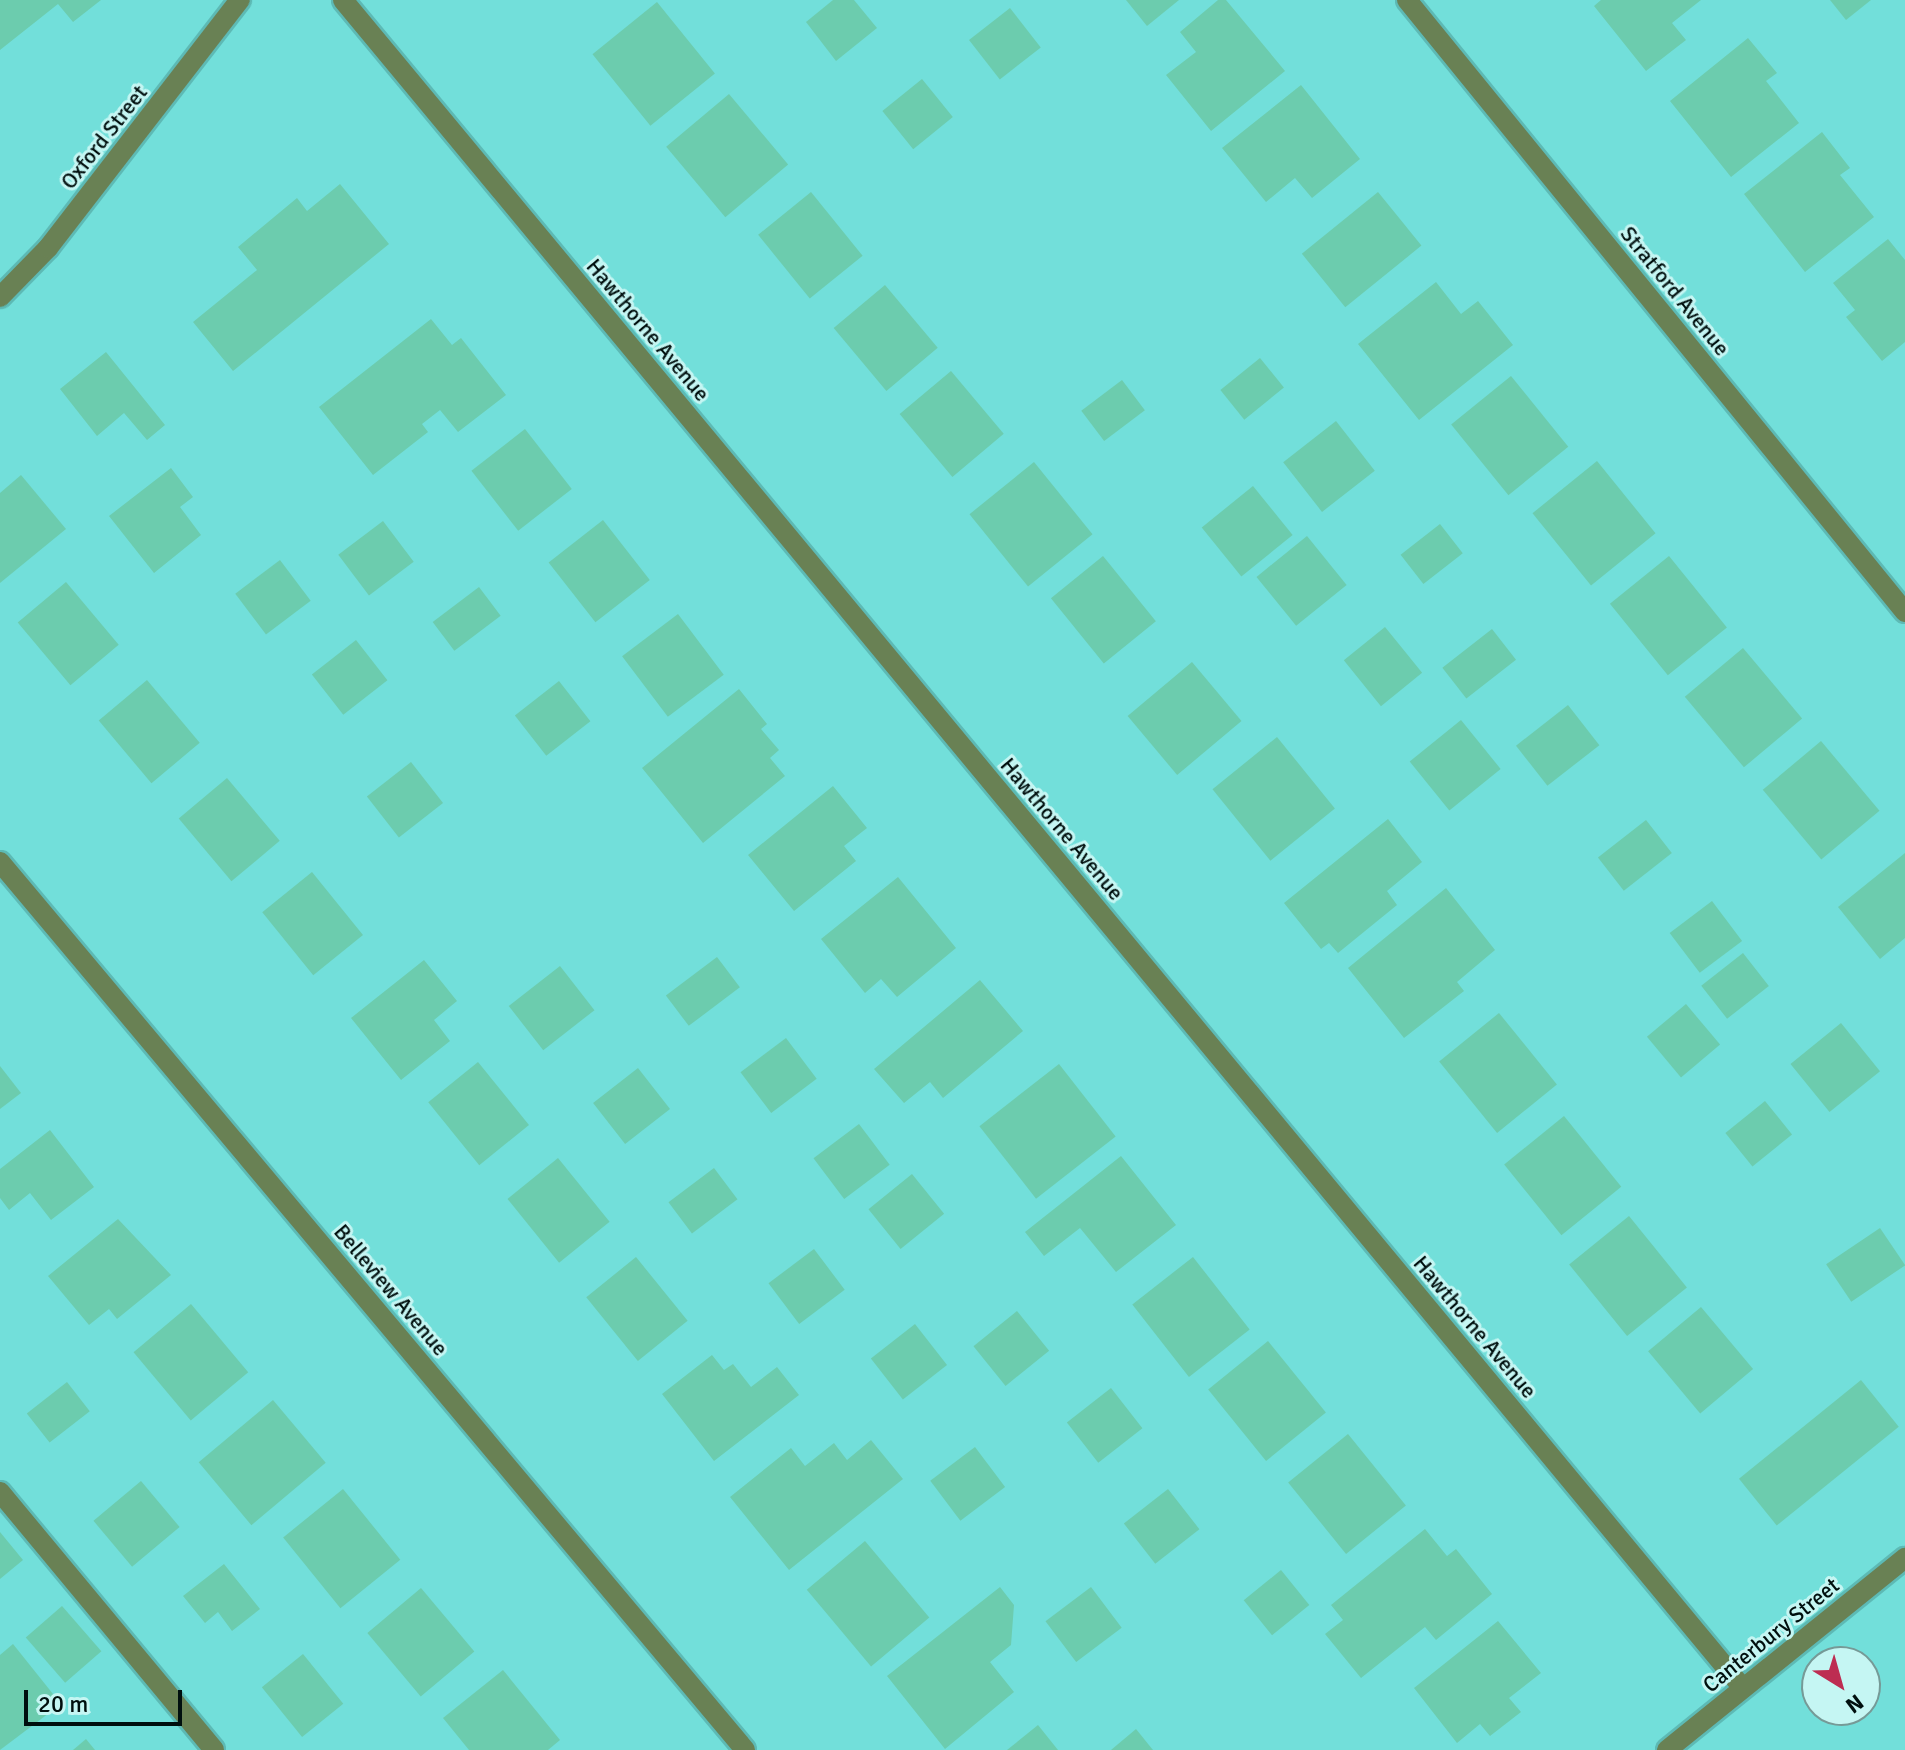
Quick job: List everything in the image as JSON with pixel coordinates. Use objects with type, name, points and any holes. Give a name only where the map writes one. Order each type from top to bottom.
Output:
[{"type":"street","name":"Oxford Street","points":[[0,297],[48,248],[240,0]]},
{"type":"street","name":"Hawthorne Avenue","points":[[343,0],[1743,1688]]},
{"type":"street","name":"Stratford Avenue","points":[[1407,0],[1905,612]]},
{"type":"street","name":"Belleview Avenue","points":[[0,862],[745,1750]]},
{"type":"street","points":[[0,1492],[214,1750]]},
{"type":"street","name":"Canterbury Street","points":[[1667,1750],[1905,1558]]},
{"type":"building","points":[[0,0],[101,0],[73,22],[58,4],[0,50]]},
{"type":"building","points":[[833,0],[854,0],[877,28],[836,61],[806,22]]},
{"type":"building","points":[[1126,0],[1179,0],[1147,26]]},
{"type":"building","points":[[1218,0],[1226,0],[1285,71],[1211,131],[1166,75],[1196,52],[1180,32]]},
{"type":"building","points":[[1601,0],[1701,0],[1672,23],[1686,40],[1646,71],[1594,6]]},
{"type":"building","points":[[1830,0],[1871,0],[1846,20]]},
{"type":"building","points":[[657,2],[715,73],[650,126],[592,54]]},
{"type":"building","points":[[1010,8],[1041,47],[1000,79],[969,40]]},
{"type":"building","points":[[1748,38],[1777,73],[1766,81],[1799,123],[1731,177],[1670,101]]},
{"type":"building","points":[[922,79],[953,117],[913,149],[882,111]]},
{"type":"building","points":[[1301,85],[1360,159],[1312,198],[1295,178],[1266,202],[1222,148]]},
{"type":"building","points":[[729,94],[788,164],[725,217],[666,147]]},
{"type":"building","points":[[1822,132],[1850,168],[1840,175],[1874,217],[1805,272],[1744,194]]},
{"type":"building","points":[[340,184],[389,244],[233,371],[193,322],[257,270],[238,247],[297,198],[307,211]]},
{"type":"building","points":[[811,192],[863,256],[810,299],[758,235]]},
{"type":"building","points":[[1378,192],[1421,246],[1345,307],[1302,254]]},
{"type":"building","points":[[1888,239],[1905,260],[1905,342],[1882,361],[1846,317],[1855,310],[1833,283]]},
{"type":"building","points":[[1436,282],[1461,314],[1478,301],[1513,345],[1419,420],[1358,344]]},
{"type":"building","points":[[885,285],[938,348],[886,391],[834,328]]},
{"type":"building","points":[[431,319],[452,345],[461,338],[506,395],[458,432],[440,410],[422,424],[428,432],[373,475],[319,407]]},
{"type":"building","points":[[106,352],[165,425],[147,440],[124,413],[97,436],[60,389]]},
{"type":"building","points":[[1260,358],[1284,388],[1244,420],[1220,390]]},
{"type":"building","points":[[951,371],[1004,434],[952,477],[900,414]]},
{"type":"building","points":[[1511,376],[1568,447],[1508,495],[1451,424]]},
{"type":"building","points":[[1122,380],[1145,410],[1104,441],[1081,411]]},
{"type":"building","points":[[1336,421],[1375,471],[1322,512],[1283,462]]},
{"type":"building","points":[[525,429],[572,489],[518,531],[471,471]]},
{"type":"building","points":[[1597,461],[1656,533],[1591,586],[1532,513]]},
{"type":"building","points":[[1034,462],[1093,534],[1028,587],[969,514]]},
{"type":"building","points":[[171,468],[193,497],[180,507],[201,535],[154,573],[109,516]]},
{"type":"building","points":[[21,475],[66,529],[0,583],[0,493]]},
{"type":"building","points":[[1253,486],[1293,535],[1241,576],[1202,528]]},
{"type":"building","points":[[603,520],[650,580],[595,622],[549,562]]},
{"type":"building","points":[[383,521],[414,562],[369,595],[338,555]]},
{"type":"building","points":[[1440,524],[1463,553],[1423,584],[1401,555]]},
{"type":"building","points":[[1307,536],[1347,585],[1296,626],[1256,577]]},
{"type":"building","points":[[1103,556],[1156,621],[1104,663],[1051,598]]},
{"type":"building","points":[[1669,556],[1727,627],[1668,675],[1610,604]]},
{"type":"building","points":[[280,560],[311,601],[266,634],[235,594]]},
{"type":"building","points":[[66,582],[119,645],[70,685],[18,622]]},
{"type":"building","points":[[479,587],[501,616],[454,651],[433,622]]},
{"type":"building","points":[[678,614],[724,675],[668,717],[622,656]]},
{"type":"building","points":[[1385,627],[1422,673],[1381,706],[1344,660]]},
{"type":"building","points":[[1492,629],[1516,660],[1466,699],[1442,668]]},
{"type":"building","points":[[356,640],[387,680],[343,715],[312,674]]},
{"type":"building","points":[[1743,648],[1802,718],[1744,767],[1685,697]]},
{"type":"building","points":[[1192,662],[1241,721],[1177,775],[1128,716]]},
{"type":"building","points":[[147,680],[200,743],[151,783],[99,720]]},
{"type":"building","points":[[559,681],[590,721],[546,756],[515,715]]},
{"type":"building","points":[[739,689],[767,724],[761,729],[779,750],[770,758],[785,776],[703,843],[642,768]]},
{"type":"building","points":[[1568,705],[1599,745],[1547,786],[1516,746]]},
{"type":"building","points":[[1461,720],[1501,769],[1449,810],[1410,762]]},
{"type":"building","points":[[1277,737],[1335,808],[1270,861],[1212,789]]},
{"type":"building","points":[[1821,741],[1879,811],[1821,860],[1763,790]]},
{"type":"building","points":[[411,762],[443,803],[399,837],[367,796]]},
{"type":"building","points":[[227,778],[280,841],[231,881],[179,818]]},
{"type":"building","points":[[833,786],[867,828],[844,846],[856,861],[794,911],[748,855]]},
{"type":"building","points":[[1388,819],[1422,862],[1387,891],[1397,905],[1338,953],[1329,943],[1321,949],[1284,903]]},
{"type":"building","points":[[1646,820],[1672,853],[1624,891],[1598,858]]},
{"type":"building","points":[[1905,853],[1905,938],[1880,959],[1838,907]]},
{"type":"building","points":[[312,872],[363,935],[313,975],[262,912]]},
{"type":"building","points":[[898,877],[956,948],[897,997],[881,979],[865,993],[821,939]]},
{"type":"building","points":[[1446,888],[1495,950],[1457,982],[1464,991],[1404,1038],[1348,968]]},
{"type":"building","points":[[1712,901],[1742,941],[1700,973],[1670,933]]},
{"type":"building","points":[[1743,953],[1769,986],[1727,1019],[1701,986]]},
{"type":"building","points":[[717,957],[740,987],[689,1026],[666,996]]},
{"type":"building","points":[[424,960],[457,1001],[434,1020],[450,1041],[401,1080],[351,1018]]},
{"type":"building","points":[[560,966],[594,1010],[543,1050],[509,1006]]},
{"type":"building","points":[[980,980],[1023,1031],[943,1098],[930,1082],[904,1103],[874,1069]]},
{"type":"building","points":[[1686,1004],[1720,1045],[1681,1077],[1647,1037]]},
{"type":"building","points":[[1499,1013],[1557,1084],[1497,1133],[1439,1061]]},
{"type":"building","points":[[1841,1023],[1880,1071],[1830,1112],[1790,1064]]},
{"type":"building","points":[[786,1038],[817,1079],[771,1113],[740,1072]]},
{"type":"building","points":[[478,1062],[529,1125],[479,1165],[428,1102]]},
{"type":"building","points":[[1059,1064],[1116,1136],[1036,1199],[979,1126]]},
{"type":"building","points":[[0,1066],[21,1093],[0,1109]]},
{"type":"building","points":[[638,1068],[670,1109],[625,1144],[593,1103]]},
{"type":"building","points":[[1765,1101],[1792,1134],[1752,1167],[1725,1133]]},
{"type":"building","points":[[1564,1116],[1621,1187],[1561,1235],[1504,1164]]},
{"type":"building","points":[[859,1124],[890,1165],[844,1199],[813,1158]]},
{"type":"building","points":[[50,1130],[94,1187],[51,1220],[30,1193],[9,1210],[0,1198],[0,1169]]},
{"type":"building","points":[[1121,1156],[1176,1225],[1116,1272],[1080,1228],[1044,1256],[1025,1232]]},
{"type":"building","points":[[558,1158],[610,1222],[559,1263],[507,1199]]},
{"type":"building","points":[[714,1168],[737,1199],[692,1233],[668,1202]]},
{"type":"building","points":[[912,1174],[944,1214],[901,1249],[868,1209]]},
{"type":"building","points":[[1629,1216],[1687,1287],[1627,1336],[1569,1264]]},
{"type":"building","points":[[118,1219],[171,1275],[117,1319],[109,1309],[89,1325],[48,1276]]},
{"type":"building","points":[[1880,1228],[1905,1265],[1851,1302],[1826,1264]]},
{"type":"building","points":[[814,1249],[845,1290],[799,1324],[768,1283]]},
{"type":"building","points":[[636,1257],[688,1321],[638,1361],[586,1297]]},
{"type":"building","points":[[1193,1257],[1250,1329],[1189,1377],[1132,1304]]},
{"type":"building","points":[[191,1304],[248,1372],[191,1420],[134,1352]]},
{"type":"building","points":[[1701,1307],[1753,1369],[1700,1413],[1648,1351]]},
{"type":"building","points":[[1017,1311],[1049,1351],[1006,1386],[973,1346]]},
{"type":"building","points":[[915,1324],[947,1365],[903,1399],[871,1358]]},
{"type":"building","points":[[1268,1341],[1326,1412],[1266,1461],[1208,1389]]},
{"type":"building","points":[[712,1355],[724,1370],[733,1364],[751,1387],[777,1367],[799,1395],[714,1461],[662,1394]]},
{"type":"building","points":[[1861,1380],[1899,1427],[1777,1525],[1739,1479]]},
{"type":"building","points":[[67,1382],[90,1411],[50,1443],[27,1413]]},
{"type":"building","points":[[1111,1388],[1142,1428],[1098,1463],[1067,1422]]},
{"type":"building","points":[[273,1400],[326,1463],[251,1525],[199,1462]]},
{"type":"building","points":[[1348,1434],[1406,1505],[1346,1554],[1288,1482]]},
{"type":"building","points":[[871,1440],[903,1479],[789,1570],[730,1497],[791,1448],[805,1466],[834,1443],[847,1460]]},
{"type":"building","points":[[975,1447],[1005,1487],[960,1521],[930,1481]]},
{"type":"building","points":[[141,1481],[180,1527],[132,1567],[94,1521]]},
{"type":"building","points":[[343,1489],[400,1560],[340,1608],[283,1537]]},
{"type":"building","points":[[1168,1489],[1199,1529],[1155,1564],[1124,1523]]},
{"type":"building","points":[[1425,1529],[1447,1556],[1456,1549],[1492,1594],[1436,1640],[1425,1627],[1361,1678],[1325,1634],[1343,1620],[1331,1605]]},
{"type":"building","points":[[0,1532],[23,1560],[0,1579]]},
{"type":"building","points":[[865,1541],[929,1618],[871,1666],[807,1590]]},
{"type":"building","points":[[224,1564],[260,1609],[232,1631],[218,1612],[205,1623],[183,1596]]},
{"type":"building","points":[[1281,1570],[1309,1605],[1272,1635],[1244,1600]]},
{"type":"building","points":[[1000,1587],[1014,1605],[1011,1645],[990,1662],[1014,1692],[945,1749],[887,1676]]},
{"type":"building","points":[[1091,1587],[1122,1628],[1076,1662],[1045,1621]]},
{"type":"building","points":[[421,1588],[474,1652],[421,1697],[367,1633]]},
{"type":"building","points":[[62,1606],[101,1651],[65,1683],[26,1637]]},
{"type":"building","points":[[1498,1621],[1541,1673],[1509,1698],[1521,1712],[1490,1736],[1480,1724],[1457,1743],[1414,1688]]},
{"type":"building","points":[[13,1644],[61,1704],[0,1750],[0,1655]]},
{"type":"building","points":[[303,1654],[343,1704],[302,1737],[262,1687]]},
{"type":"building","points":[[503,1670],[560,1740],[548,1750],[469,1750],[443,1718]]},
{"type":"building","points":[[1038,1725],[1058,1750],[1007,1750]]},
{"type":"building","points":[[1136,1729],[1153,1750],[1111,1750]]},
{"type":"building","points":[[86,1739],[95,1750],[73,1750]]}]
